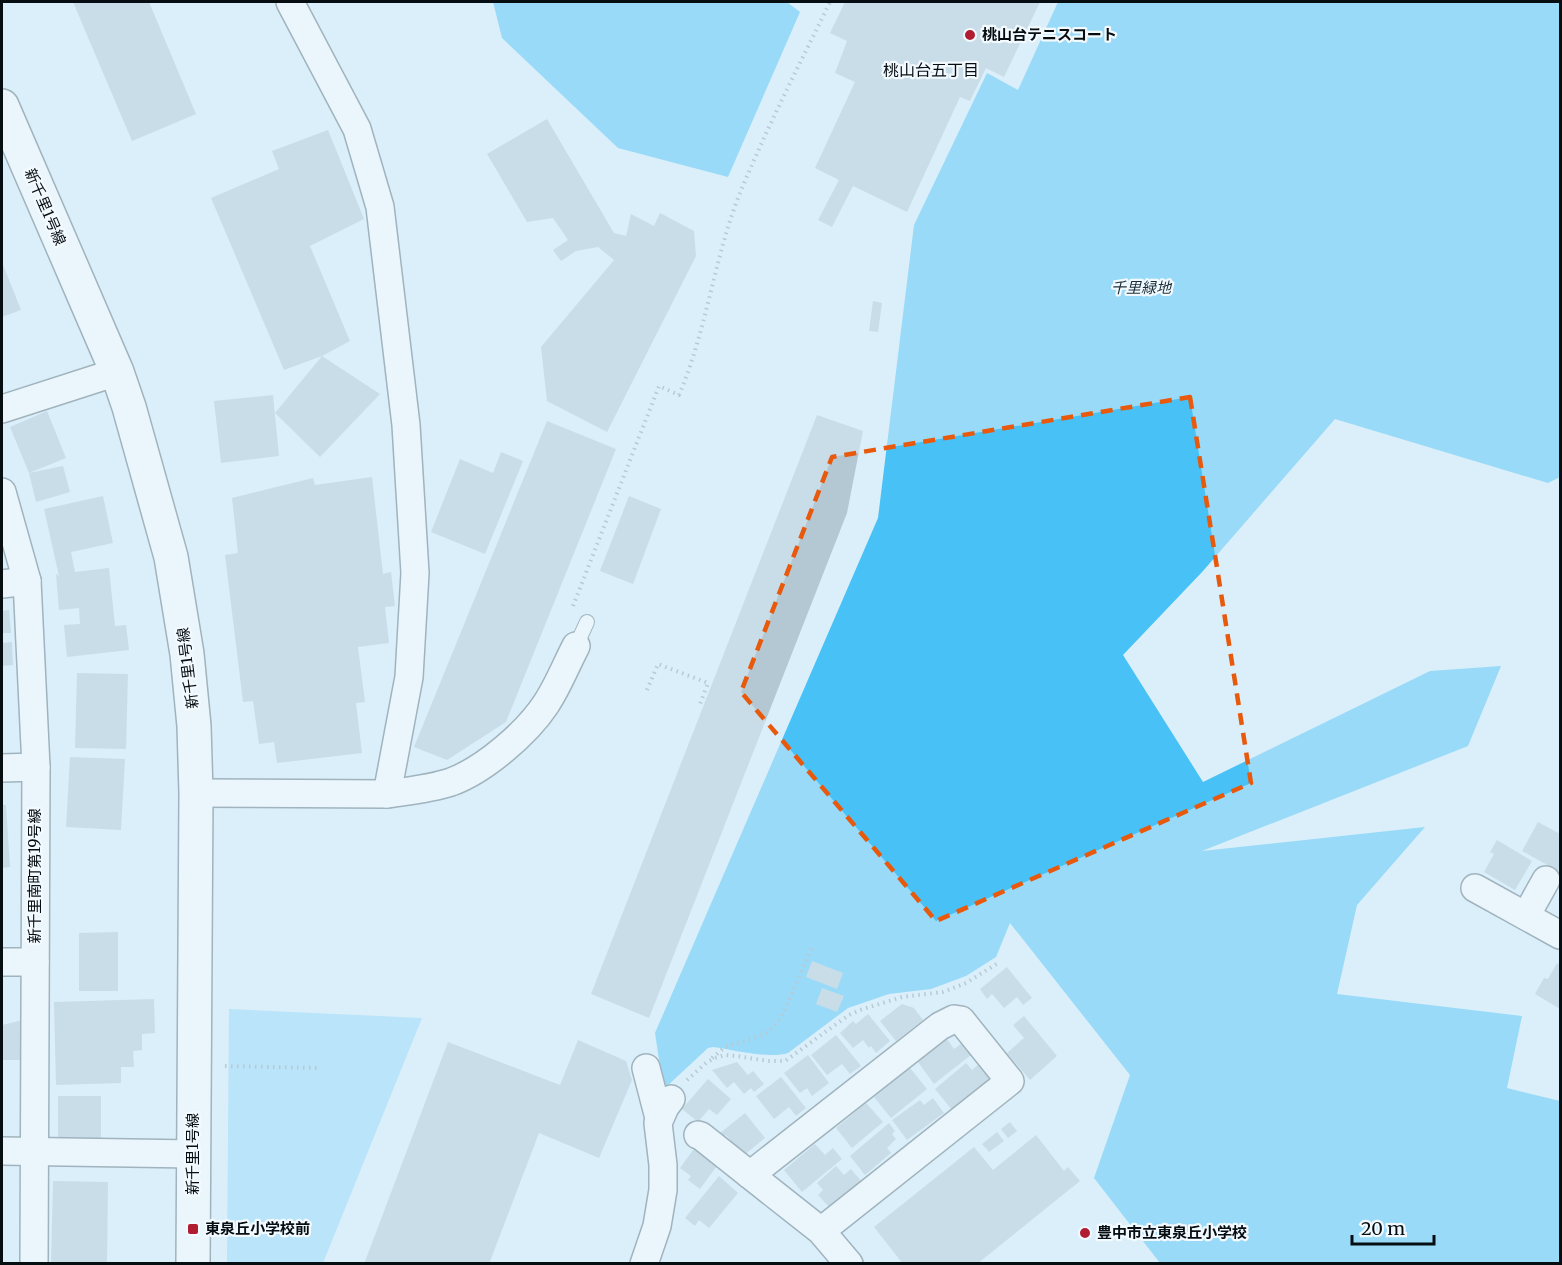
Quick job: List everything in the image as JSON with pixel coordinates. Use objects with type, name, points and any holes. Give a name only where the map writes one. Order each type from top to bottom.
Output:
[{"type":"street","points":[[290,2],[357,129],[380,207],[406,425],[415,573],[409,677],[387,794]]},
{"type":"street","name":"新千里1号線","points":[[2,106],[117,372],[171,557],[195,726],[193,1263]]},
{"type":"street","points":[[2,409],[117,372]]},
{"type":"street","name":"新千里南町第19号線","points":[[2,492],[36,767],[34,1263]]},
{"type":"street","points":[[196,793],[387,794],[452,782],[481,767],[531,723],[545,706],[576,646]]},
{"type":"street","points":[[2,768],[36,767]]},
{"type":"street","points":[[1526,916],[1546,880]]},
{"type":"street","points":[[1476,888],[1560,934]]},
{"type":"street","points":[[2,962],[35,962]]},
{"type":"street","points":[[750,1175],[940,1026],[950,1009],[968,1027],[1010,1081],[821,1231]]},
{"type":"street","points":[[644,1263],[657,1226],[663,1190],[663,1165],[658,1123],[667,1110],[646,1068]]},
{"type":"street","points":[[698,1135],[821,1231],[849,1263]]},
{"type":"street","points":[[2,1150],[193,1154]]},
{"type":"lane","points":[[576,646],[587,622]]},
{"type":"path","points":[[572,611],[659,386],[679,394],[689,372],[740,192],[788,86],[830,2]]},
{"type":"path","points":[[647,690],[658,663],[708,682],[700,704]]},
{"type":"path","points":[[667,1110],[686,1081],[725,1047],[760,1036],[770,1030],[781,1018],[812,947]]},
{"type":"path","points":[[707,1062],[725,1055],[785,1061],[849,1015],[902,997],[943,992],[966,983],[998,963]]},
{"type":"path","points":[[194,1065],[319,1068]]},
{"type":"highlighted area","points":[[1190,397],[1251,783],[936,921],[741,692],[832,457]]},
{"type":"shaded area","points":[[229,1009],[422,1018],[323,1263],[227,1263]]},
{"type":"green space","points":[[493,2],[787,2],[800,12],[728,177],[618,148],[502,38]]},
{"type":"green space","name":"千里緑地","points":[[1058,2],[1560,2],[1560,477],[1548,483],[1335,419],[1203,571],[1123,655],[1203,782],[1430,671],[1501,666],[1468,746],[1202,851],[1425,827],[1357,905],[1337,994],[1522,1016],[1507,1088],[1560,1101],[1560,1263],[1160,1263],[1094,1178],[1130,1075],[1010,923],[996,957],[966,976],[931,989],[889,994],[848,1008],[788,1053],[761,1055],[708,1048],[665,1088],[663,1086],[655,1033],[878,518],[914,225],[987,73],[1018,90]]},
{"type":"building","points":[[73,2],[149,2],[196,114],[132,141]]},
{"type":"building","points":[[845,2],[1040,2],[1004,77],[986,68],[970,101],[960,97],[907,212],[853,186],[832,227],[818,220],[839,180],[815,168],[855,82],[835,73],[847,41],[830,33]]},
{"type":"building","points":[[547,119],[614,233],[626,236],[631,214],[654,226],[660,213],[694,231],[696,256],[607,432],[547,401],[541,347],[614,260],[598,247],[576,251],[561,261],[553,250],[568,240],[553,218],[527,222],[487,154]]},
{"type":"building","points":[[328,130],[364,219],[310,246],[350,341],[322,356],[284,370],[211,198],[279,169],[272,151]]},
{"type":"building","points":[[2,262],[21,310],[2,317]]},
{"type":"building","points":[[873,301],[882,303],[878,332],[869,331]]},
{"type":"building","points":[[322,356],[380,394],[320,457],[275,413]]},
{"type":"building","points":[[273,395],[279,456],[221,463],[214,401]]},
{"type":"building","points":[[47,411],[66,458],[29,473],[10,427]]},
{"type":"building","points":[[817,415],[863,431],[847,513],[649,1018],[591,994]]},
{"type":"building","points":[[547,421],[616,449],[506,722],[447,760],[414,747]]},
{"type":"building","points":[[501,452],[523,461],[485,554],[431,532],[460,459],[493,473]]},
{"type":"building","points":[[63,466],[70,492],[36,502],[29,473]]},
{"type":"building","points":[[372,477],[383,574],[391,572],[395,606],[385,607],[389,643],[358,647],[365,702],[356,703],[362,753],[277,763],[274,742],[259,744],[253,701],[243,702],[225,555],[238,553],[232,498],[313,478],[315,485]]},
{"type":"building","points":[[103,496],[113,543],[71,552],[75,572],[109,568],[115,626],[126,625],[129,650],[67,657],[64,625],[80,624],[79,608],[59,610],[56,574],[59,576],[44,509]]},
{"type":"building","points":[[629,496],[661,509],[633,584],[600,571]]},
{"type":"building","points":[[9,610],[11,633],[2,633],[2,611]]},
{"type":"building","points":[[12,642],[13,665],[2,666],[2,643]]},
{"type":"building","points":[[77,673],[128,674],[126,749],[75,748]]},
{"type":"building","points":[[70,757],[125,759],[121,830],[66,827]]},
{"type":"building","points":[[2,805],[6,805],[10,867],[2,868]]},
{"type":"building","points":[[1538,822],[1560,834],[1560,872],[1522,851]]},
{"type":"building","points":[[1497,840],[1532,861],[1515,890],[1484,872],[1494,854],[1490,852]]},
{"type":"building","points":[[118,932],[118,991],[79,991],[79,933]]},
{"type":"building","points":[[812,961],[843,973],[837,989],[806,977]]},
{"type":"building","points":[[1557,963],[1560,965],[1560,1009],[1535,994],[1544,978],[1548,979]]},
{"type":"building","points":[[1007,967],[1032,998],[1023,1005],[1017,997],[1004,1008],[992,994],[987,999],[980,989]]},
{"type":"building","points":[[822,988],[844,996],[837,1012],[816,1004]]},
{"type":"building","points":[[154,999],[155,1033],[142,1034],[142,1050],[133,1051],[134,1067],[121,1067],[121,1083],[56,1085],[54,1002]]},
{"type":"building","points":[[902,1004],[914,1008],[923,1020],[896,1041],[880,1021]]},
{"type":"building","points":[[868,1014],[890,1041],[876,1053],[863,1040],[853,1048],[840,1033],[853,1021],[856,1024]]},
{"type":"building","points":[[1024,1016],[1057,1056],[1030,1080],[1007,1053],[1024,1038],[1013,1025]]},
{"type":"building","points":[[23,1020],[23,1060],[2,1060],[2,1025]]},
{"type":"building","points":[[836,1035],[861,1066],[850,1074],[842,1064],[827,1075],[811,1055]]},
{"type":"building","points":[[947,1039],[954,1049],[962,1043],[971,1055],[934,1084],[918,1062]]},
{"type":"building","points":[[578,1040],[626,1061],[632,1080],[599,1158],[539,1133],[489,1264],[364,1264],[448,1042],[560,1085]]},
{"type":"building","points":[[808,1055],[829,1083],[812,1096],[807,1088],[800,1093],[784,1073]]},
{"type":"building","points":[[737,1062],[748,1075],[753,1071],[764,1084],[754,1092],[751,1088],[744,1094],[734,1082],[727,1088],[712,1070]]},
{"type":"building","points":[[966,1063],[972,1070],[979,1064],[991,1079],[953,1111],[935,1089]]},
{"type":"building","points":[[910,1068],[927,1089],[891,1118],[874,1097]]},
{"type":"building","points":[[781,1077],[806,1108],[796,1116],[789,1107],[774,1119],[756,1096]]},
{"type":"building","points":[[708,1079],[731,1099],[717,1115],[709,1109],[698,1122],[682,1109]]},
{"type":"building","points":[[58,1096],[101,1096],[101,1140],[58,1141]]},
{"type":"building","points":[[933,1098],[944,1113],[907,1140],[892,1120],[920,1100],[924,1105]]},
{"type":"building","points":[[866,1103],[883,1122],[852,1148],[836,1128]]},
{"type":"building","points":[[745,1113],[765,1138],[743,1156],[726,1135],[723,1137],[720,1133]]},
{"type":"building","points":[[1010,1122],[1017,1131],[1008,1138],[1001,1129]]},
{"type":"building","points":[[889,1123],[895,1131],[892,1134],[896,1139],[887,1148],[891,1153],[865,1175],[850,1156]]},
{"type":"building","points":[[997,1132],[1004,1141],[989,1152],[982,1144]]},
{"type":"building","points":[[1036,1135],[1064,1171],[1068,1167],[1080,1181],[977,1264],[903,1264],[874,1227],[974,1147],[993,1170]]},
{"type":"building","points":[[815,1144],[825,1155],[833,1148],[842,1159],[802,1192],[784,1170]]},
{"type":"building","points":[[696,1146],[719,1163],[700,1189],[688,1180],[691,1176],[680,1168]]},
{"type":"building","points":[[836,1166],[844,1175],[851,1169],[862,1182],[831,1209],[818,1195],[823,1190],[817,1183]]},
{"type":"building","points":[[719,1176],[738,1193],[709,1228],[699,1220],[695,1226],[685,1218]]},
{"type":"building","points":[[53,1181],[108,1182],[107,1264],[51,1264]]},
{"type":"place","name":"桃山台テニスコート","points":[[970,35]]},
{"type":"place","name":"東泉丘小学校前","points":[[193,1229]]},
{"type":"place","name":"豊中市立東泉丘小学校","points":[[1085,1233]]},
{"type":"district","name":"桃山台五丁目","points":[[931,70]]}]
